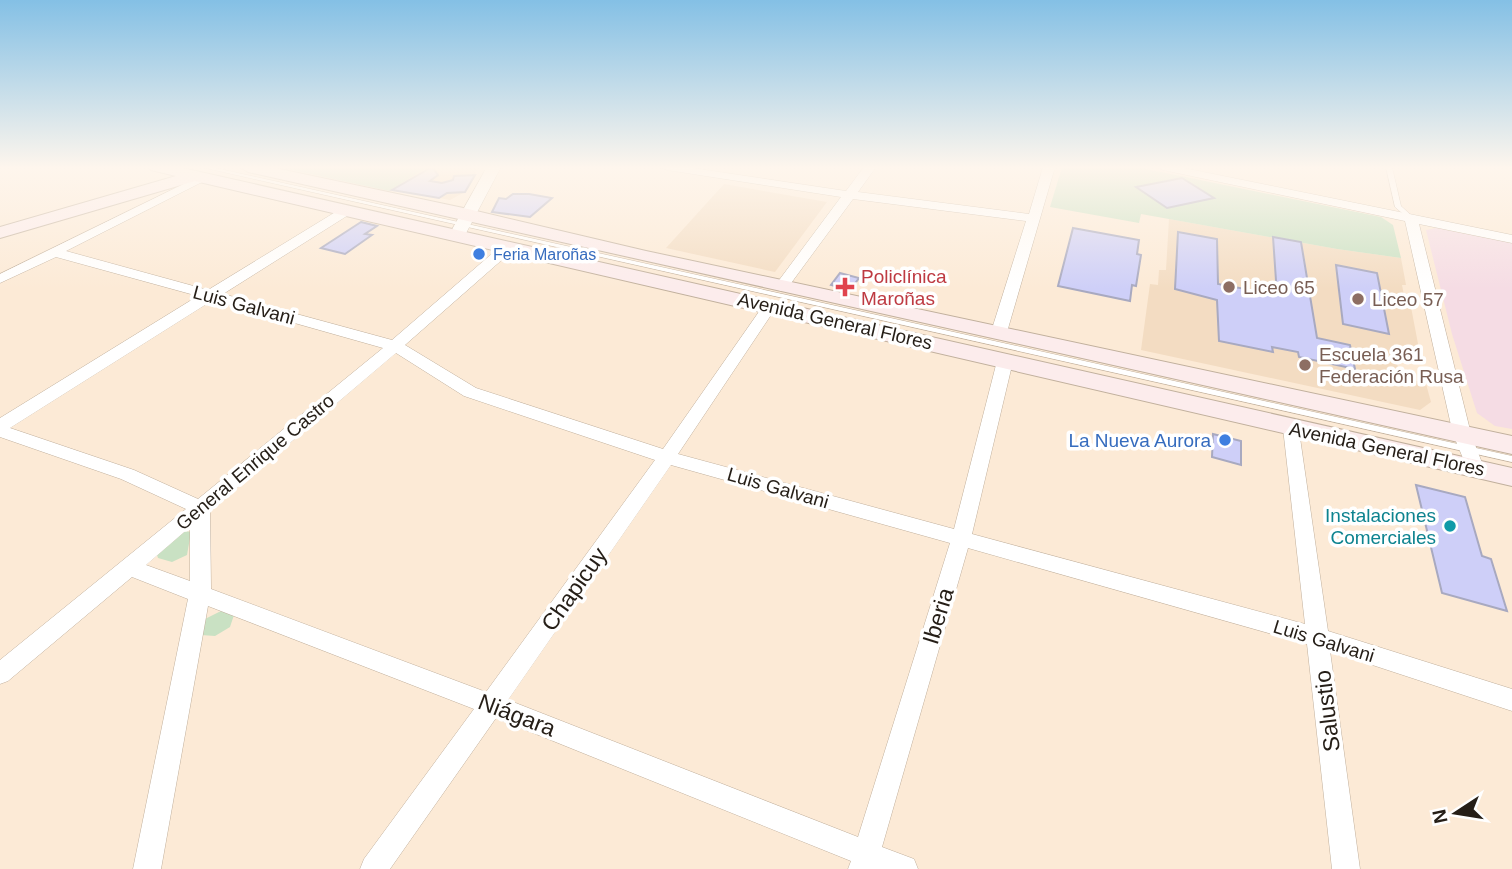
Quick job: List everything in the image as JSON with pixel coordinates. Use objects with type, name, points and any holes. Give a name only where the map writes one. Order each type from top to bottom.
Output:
[{"type":"main road","points":[[0,233],[85,208]]},
{"type":"main road","name":"Avenida General Flores","points":[[334,208],[346,211],[370,211],[419,221],[460,224],[507,247],[776,296],[999,332],[1468,450],[1512,477]]},
{"type":"main road","name":"Avenida General Flores","points":[[402,208],[460,224],[776,296],[1005,361],[1292,428],[1468,450],[1512,445]]},
{"type":"street","points":[[0,279],[137,208]]},
{"type":"street","points":[[460,224],[470,208]]},
{"type":"street","name":"Chapicuy","points":[[374,869],[667,457],[776,296],[841,208]]},
{"type":"street","points":[[946,208],[1033,218]]},
{"type":"street","points":[[999,332],[1036,208]]},
{"type":"street","points":[[1360,208],[1512,239]]},
{"type":"street","points":[[0,429],[346,211]]},
{"type":"street","points":[[1411,218],[1468,450]]},
{"type":"street","name":"General Enrique Castro","points":[[0,674],[395,346],[507,247]]},
{"type":"street","name":"Luis Galvani","points":[[54,252],[395,346],[470,392],[667,457],[1318,638],[1512,700]]},
{"type":"street","name":"Iberia","points":[[865,861],[961,539],[1005,361]]},
{"type":"street","name":"Salustio","points":[[1292,428],[1346,869]]},
{"type":"street","points":[[0,429],[176,494],[200,508],[200,594],[147,869]]},
{"type":"street","name":"Niágara","points":[[129,567],[492,705],[865,861],[904,869]]},
{"type":"lane","name":"Avenida General Flores","points":[[386,208],[1512,459]]},
{"type":"lane","points":[[1399,208],[1411,218]]},
{"type":"shaded area","points":[[703,208],[823,208],[775,272],[666,248]]},
{"type":"shaded area","points":[[1169,219],[1401,258],[1406,285],[1402,285],[1406,306],[1411,307],[1419,349],[1394,344],[1399,375],[1426,384],[1431,402],[1420,410],[1141,350],[1150,284],[1158,285],[1159,270],[1166,270]]},
{"type":"shaded area","points":[[1437,228],[1512,243],[1512,429],[1495,426],[1477,413],[1452,334],[1426,230]]},
{"type":"green space","points":[[1053,208],[1335,208],[1381,217],[1393,225],[1401,258],[1141,214],[1139,223]]},
{"type":"green space","points":[[185,531],[191,532],[187,555],[172,562],[158,558],[157,555]]},
{"type":"green space","points":[[223,610],[234,615],[230,627],[215,636],[201,635],[205,619]]},
{"type":"building","points":[[494,208],[541,208],[530,217],[492,212]]},
{"type":"building","points":[[361,222],[377,226],[365,234],[372,235],[345,254],[321,248]]},
{"type":"building","points":[[1073,228],[1139,240],[1137,254],[1141,255],[1136,286],[1132,285],[1130,301],[1058,286]]},
{"type":"building","points":[[1178,232],[1217,239],[1218,284],[1277,295],[1273,237],[1301,242],[1317,338],[1350,345],[1355,369],[1299,357],[1298,352],[1272,347],[1273,352],[1219,341],[1217,300],[1175,289]]},
{"type":"building","points":[[1336,265],[1377,273],[1389,334],[1343,324]]},
{"type":"building","points":[[840,273],[859,278],[850,290],[831,285]]},
{"type":"building","points":[[1213,434],[1241,441],[1241,465],[1212,457]]},
{"type":"building","name":"Instalaciones Comerciales","points":[[1416,485],[1465,497],[1482,556],[1491,559],[1507,611],[1442,593]]},
{"type":"place","name":"Feria Maroñas","points":[[479,254]]},
{"type":"place","name":"Policlínica Maroñas","points":[[845,287]]},
{"type":"place","name":"Liceo 65","points":[[1229,287]]},
{"type":"place","name":"Liceo 57","points":[[1358,299]]},
{"type":"place","name":"Escuela 361 Federación Rusa","points":[[1305,365]]},
{"type":"place","name":"La Nueva Aurora","points":[[1225,440]]},
{"type":"place","name":"Instalaciones Comerciales","points":[[1450,526]]}]
